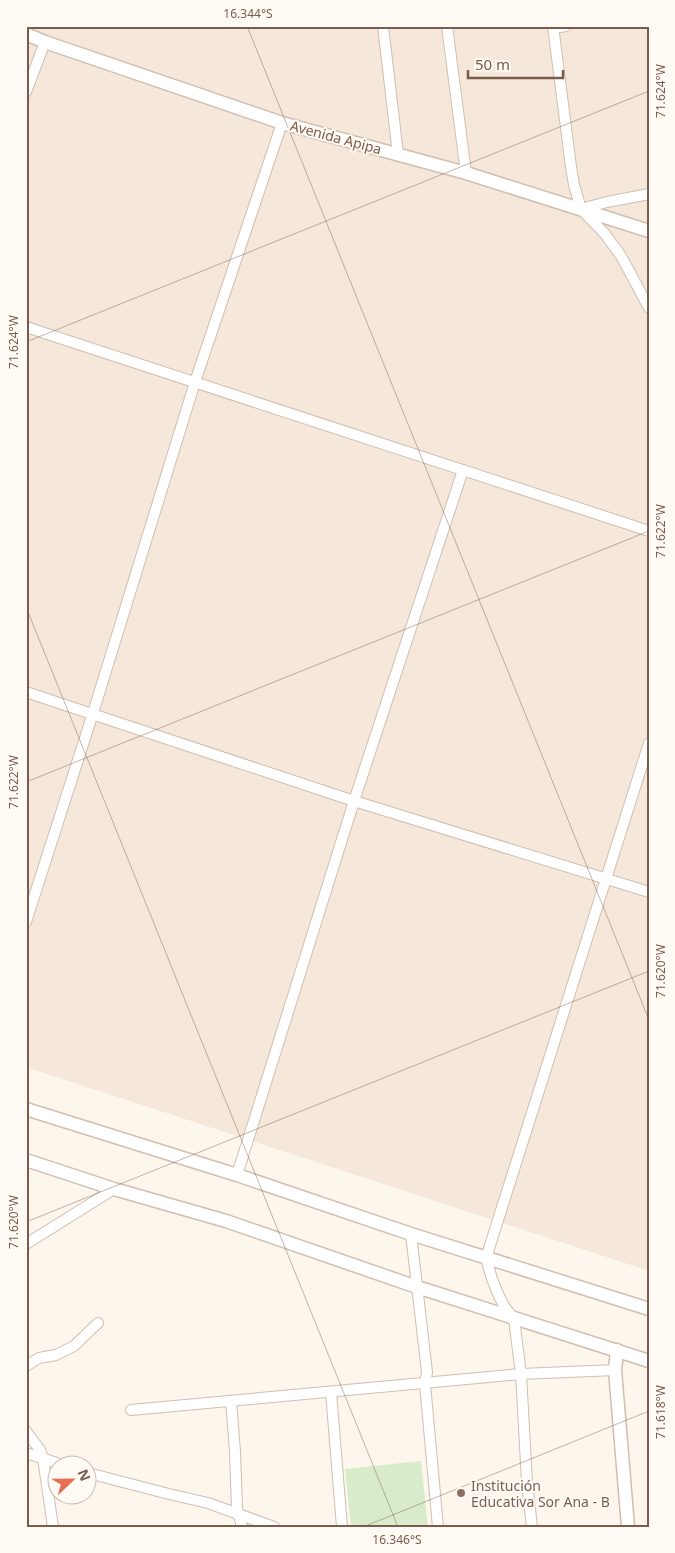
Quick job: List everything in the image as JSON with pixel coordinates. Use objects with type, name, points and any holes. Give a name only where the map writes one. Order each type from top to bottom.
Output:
[{"type":"street","points":[[382,26],[398,154]]},
{"type":"street","points":[[447,26],[466,173]]},
{"type":"street","points":[[566,26],[553,27],[571,167],[581,209],[606,234],[621,256],[649,308]]},
{"type":"street","name":"Avenida Apipa","points":[[26,34],[282,123],[466,173],[649,231]]},
{"type":"street","points":[[26,92],[45,42]]},
{"type":"street","points":[[26,922],[93,713],[195,382],[282,123]]},
{"type":"street","points":[[581,209],[649,194]]},
{"type":"street","points":[[26,327],[649,531]]},
{"type":"street","points":[[237,1175],[354,801],[463,470]]},
{"type":"street","points":[[26,692],[354,801],[649,892]]},
{"type":"street","points":[[532,1527],[527,1482],[521,1374],[514,1319],[498,1294],[486,1258],[649,743]]},
{"type":"street","points":[[26,1109],[237,1175],[411,1234],[649,1309]]},
{"type":"street","points":[[26,1160],[114,1189],[226,1221],[417,1287],[649,1361]]},
{"type":"street","points":[[26,1244],[114,1189]]},
{"type":"street","points":[[411,1234],[427,1372],[425,1384],[438,1527]]},
{"type":"street","points":[[26,1366],[39,1358],[56,1355],[74,1346],[98,1323]]},
{"type":"street","points":[[617,1350],[615,1370],[628,1527]]},
{"type":"street","points":[[131,1410],[521,1374],[615,1370]]},
{"type":"street","points":[[330,1392],[342,1527]]},
{"type":"street","points":[[231,1401],[237,1508],[242,1527]]},
{"type":"street","points":[[26,1431],[40,1450],[43,1458],[53,1527]]},
{"type":"street","points":[[26,1453],[48,1460]]},
{"type":"street","points":[[98,1476],[208,1503],[274,1527]]},
{"type":"shaded area","points":[[26,26],[649,26],[649,1271],[26,1067]]},
{"type":"green space","points":[[421,1461],[428,1527],[351,1527],[345,1469]]},
{"type":"place","name":"Institución Educativa Sor Ana - B","points":[[461,1493]]}]
